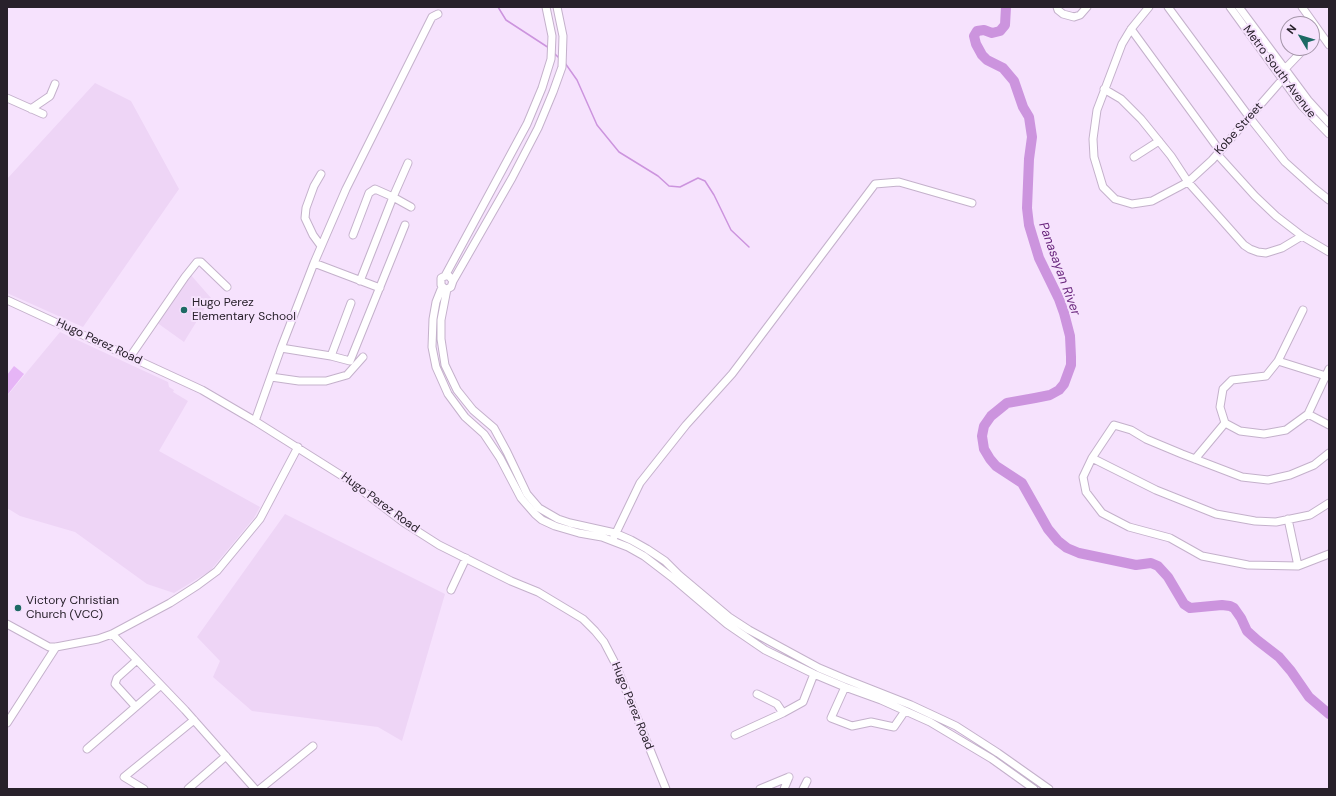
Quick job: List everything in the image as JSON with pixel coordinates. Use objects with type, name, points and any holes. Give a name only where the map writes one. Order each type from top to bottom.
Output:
[{"type":"street","points":[[546,7],[552,36],[551,59],[542,88],[527,124],[445,276],[440,281],[445,288],[441,320],[441,339],[445,365],[457,390],[473,410],[494,428],[527,494],[542,520],[555,526],[612,541],[644,556],[744,636],[786,661],[814,674],[844,687],[881,700],[930,722],[988,756],[1034,789]]},
{"type":"street","points":[[557,7],[563,36],[562,67],[553,92],[532,140],[453,285],[445,288],[438,294],[432,319],[432,347],[436,367],[448,394],[465,417],[484,434],[500,458],[521,498],[537,511],[570,523],[615,533],[631,540],[665,561],[679,575],[729,617],[749,630],[819,668],[911,705],[956,726],[998,753],[1049,789]]},
{"type":"street","points":[[1057,7],[1063,14],[1074,16],[1080,15],[1087,7]]},
{"type":"street","name":"Kobe Street","points":[[1149,7],[1131,29],[1122,44],[1097,110],[1093,139],[1094,157],[1103,187],[1115,199],[1132,204],[1152,201],[1188,182],[1218,153],[1250,118],[1299,56]]},
{"type":"street","points":[[1168,7],[1250,118],[1285,162],[1329,200]]},
{"type":"street","name":"Metro South Avenue","points":[[1230,7],[1302,106],[1329,134]]},
{"type":"street","name":"Metro South Avenue","points":[[1239,7],[1308,100],[1329,123]]},
{"type":"street","points":[[1302,7],[1308,16]]},
{"type":"street","points":[[255,421],[314,263],[346,189],[428,24],[432,17],[438,14]]},
{"type":"street","points":[[1131,29],[1218,153],[1255,196],[1276,216],[1302,236],[1329,252]]},
{"type":"street","points":[[1320,33],[1329,45]]},
{"type":"street","points":[[31,109],[50,96],[55,84]]},
{"type":"street","points":[[1104,89],[1121,99],[1141,118],[1188,182],[1237,238],[1250,250],[1266,253],[1282,248],[1302,236]]},
{"type":"street","points":[[7,98],[43,114]]},
{"type":"street","points":[[1134,157],[1159,141]]},
{"type":"street","points":[[360,281],[408,163]]},
{"type":"street","points":[[321,174],[314,186],[306,208],[305,218],[313,235],[321,246]]},
{"type":"street","points":[[612,541],[640,483],[686,425],[732,374],[875,184],[899,182],[972,203]]},
{"type":"street","points":[[353,235],[369,193],[375,189],[411,207]]},
{"type":"street","points":[[281,348],[331,356],[350,361],[405,225]]},
{"type":"street","points":[[130,357],[197,262],[201,262],[226,288]]},
{"type":"street","points":[[314,263],[380,288]]},
{"type":"street","points":[[445,276],[449,276],[454,281]]},
{"type":"street","name":"Hugo Perez Road","points":[[7,300],[202,390],[298,447],[348,479],[404,522],[439,545],[511,581],[538,592],[583,619],[604,642],[615,663],[666,789]]},
{"type":"street","points":[[331,356],[351,303]]},
{"type":"street","points":[[1278,361],[1328,374],[1308,414],[1286,430],[1264,434],[1240,431],[1225,423],[1220,407],[1223,389],[1232,380],[1266,376],[1278,361],[1303,310]]},
{"type":"street","points":[[271,377],[299,381],[326,381],[347,375],[363,357]]},
{"type":"street","points":[[1308,414],[1329,425]]},
{"type":"street","points":[[1195,459],[1225,423]]},
{"type":"street","points":[[1329,453],[1314,464],[1290,475],[1268,480],[1242,477],[1146,439],[1131,430],[1114,425],[1092,458],[1083,476],[1086,492],[1102,513],[1129,527],[1170,538],[1202,556],[1248,565],[1298,566],[1329,554]]},
{"type":"street","points":[[7,624],[49,647],[56,647],[98,640],[170,603],[217,571],[260,519],[298,447]]},
{"type":"street","points":[[1092,458],[1156,490],[1216,514],[1255,521],[1276,522],[1310,515],[1329,503]]},
{"type":"street","points":[[1288,519],[1298,566]]},
{"type":"street","points":[[451,590],[466,558]]},
{"type":"street","points":[[112,634],[194,720],[254,789]]},
{"type":"street","points":[[7,723],[56,647]]},
{"type":"street","points":[[136,706],[115,684],[117,678],[137,660]]},
{"type":"street","points":[[735,736],[803,702],[814,674]]},
{"type":"street","points":[[87,749],[161,685]]},
{"type":"street","points":[[844,687],[830,718],[852,726],[871,722],[894,727],[904,711]]},
{"type":"street","points":[[757,694],[777,704],[783,713]]},
{"type":"street","points":[[144,789],[124,777],[194,720]]},
{"type":"street","points":[[260,789],[313,746]]},
{"type":"street","points":[[188,789],[226,756]]},
{"type":"street","points":[[760,789],[789,777],[784,789]]},
{"type":"street","points":[[804,789],[807,781]]},
{"type":"shaded area","points":[[95,83],[131,101],[179,189],[83,327],[7,293],[7,179]]},
{"type":"shaded area","name":"Hugo Perez Elementary School","points":[[190,274],[211,298],[184,342],[156,322]]},
{"type":"shaded area","points":[[60,332],[168,382],[169,387],[174,390],[173,392],[188,401],[159,451],[260,507],[254,518],[210,571],[174,593],[147,584],[75,532],[20,516],[7,508],[7,396]]},
{"type":"shaded area","points":[[14,366],[24,374],[8,394],[7,375]]},
{"type":"shaded area","points":[[285,514],[445,594],[402,741],[378,727],[252,711],[213,677],[220,661],[197,637]]},
{"type":"waterway","points":[[498,7],[506,20],[549,48]]},
{"type":"waterway","name":"Panasayan River","points":[[1006,7],[1005,25],[1000,31],[992,33],[984,30],[977,31],[974,36],[976,44],[982,55],[987,60],[1003,68],[1014,81],[1023,107],[1029,117],[1032,137],[1029,159],[1027,208],[1029,225],[1039,258],[1059,299],[1064,313],[1070,336],[1071,365],[1064,384],[1059,390],[1050,395],[1007,403],[991,416],[984,426],[982,436],[984,449],[996,466],[1022,483],[1048,529],[1058,541],[1067,548],[1079,553],[1136,565],[1151,563],[1158,566],[1168,577],[1184,604],[1190,608],[1222,605],[1234,608],[1247,631],[1279,657],[1309,697],[1329,714]]},
{"type":"waterway","points":[[553,52],[559,58]]},
{"type":"waterway","points":[[565,63],[577,80],[597,125],[619,152],[658,176],[669,186],[680,187],[698,178],[705,181],[714,195],[731,230],[749,247]]},
{"type":"place","name":"Hugo Perez Elementary School","points":[[184,310]]},
{"type":"place","name":"Victory Christian Church (VCC)","points":[[18,608]]}]
